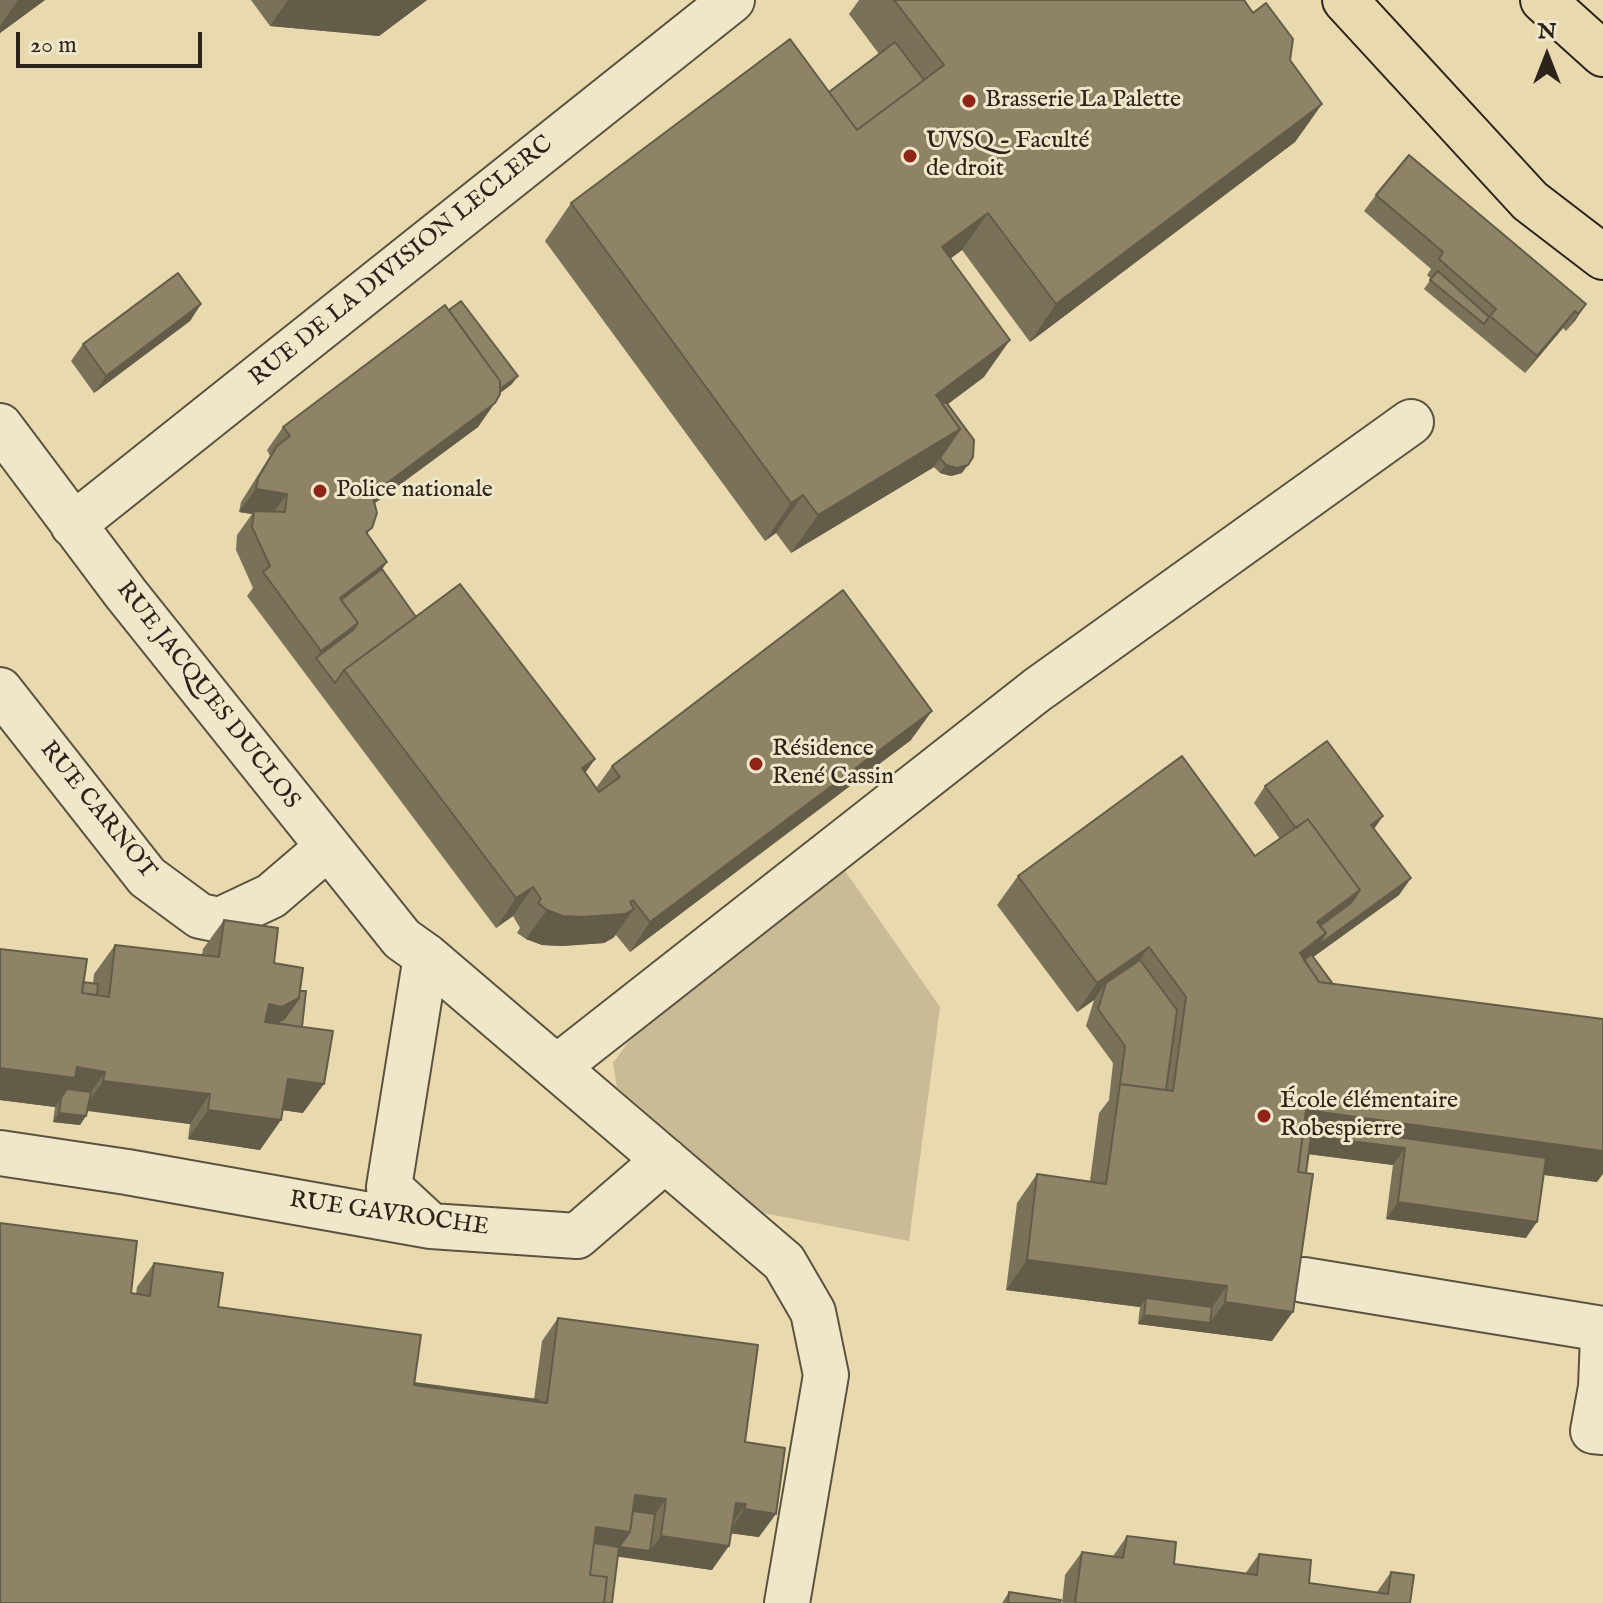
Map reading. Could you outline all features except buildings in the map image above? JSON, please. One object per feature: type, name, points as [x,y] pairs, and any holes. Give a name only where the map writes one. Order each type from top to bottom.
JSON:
[{"type":"main road","points":[[1345,0],[1530,201],[1603,257]]},
{"type":"main road","points":[[1543,0],[1603,54]]},
{"type":"street","name":"RUE DE LA DIVISION LECLERC","points":[[73,525],[732,0]]},
{"type":"street","points":[[557,1067],[1037,690],[1411,422]]},
{"type":"street","name":"RUE JACQUES DUCLOS","points":[[0,426],[73,525],[402,939],[426,956],[665,1160]]},
{"type":"street","name":"RUE CARNOT","points":[[0,690],[147,877],[200,916],[220,920],[271,896],[327,848]]},
{"type":"street","points":[[426,956],[389,1187],[431,1226]]},
{"type":"street","name":"RUE GAVROCHE","points":[[0,1153],[127,1172],[431,1226],[577,1236],[665,1160]]},
{"type":"street","points":[[665,1160],[784,1262],[813,1312],[826,1375],[787,1603]]},
{"type":"street","points":[[1304,1280],[1603,1329]]},
{"type":"street","points":[[1598,1432],[1603,1336]]},
{"type":"shaded area","points":[[841,865],[940,1007],[909,1241],[763,1213],[617,1087],[613,1063],[634,1034]]},
{"type":"place","name":"Brasserie La Palette","points":[[969,101]]},
{"type":"place","name":"UVSQ - Faculté de droit","points":[[910,156]]},
{"type":"place","name":"Police nationale","points":[[320,491]]},
{"type":"place","name":"Résidence René Cassin","points":[[756,764]]},
{"type":"place","name":"École élémentaire Robespierre","points":[[1264,1116]]}]
